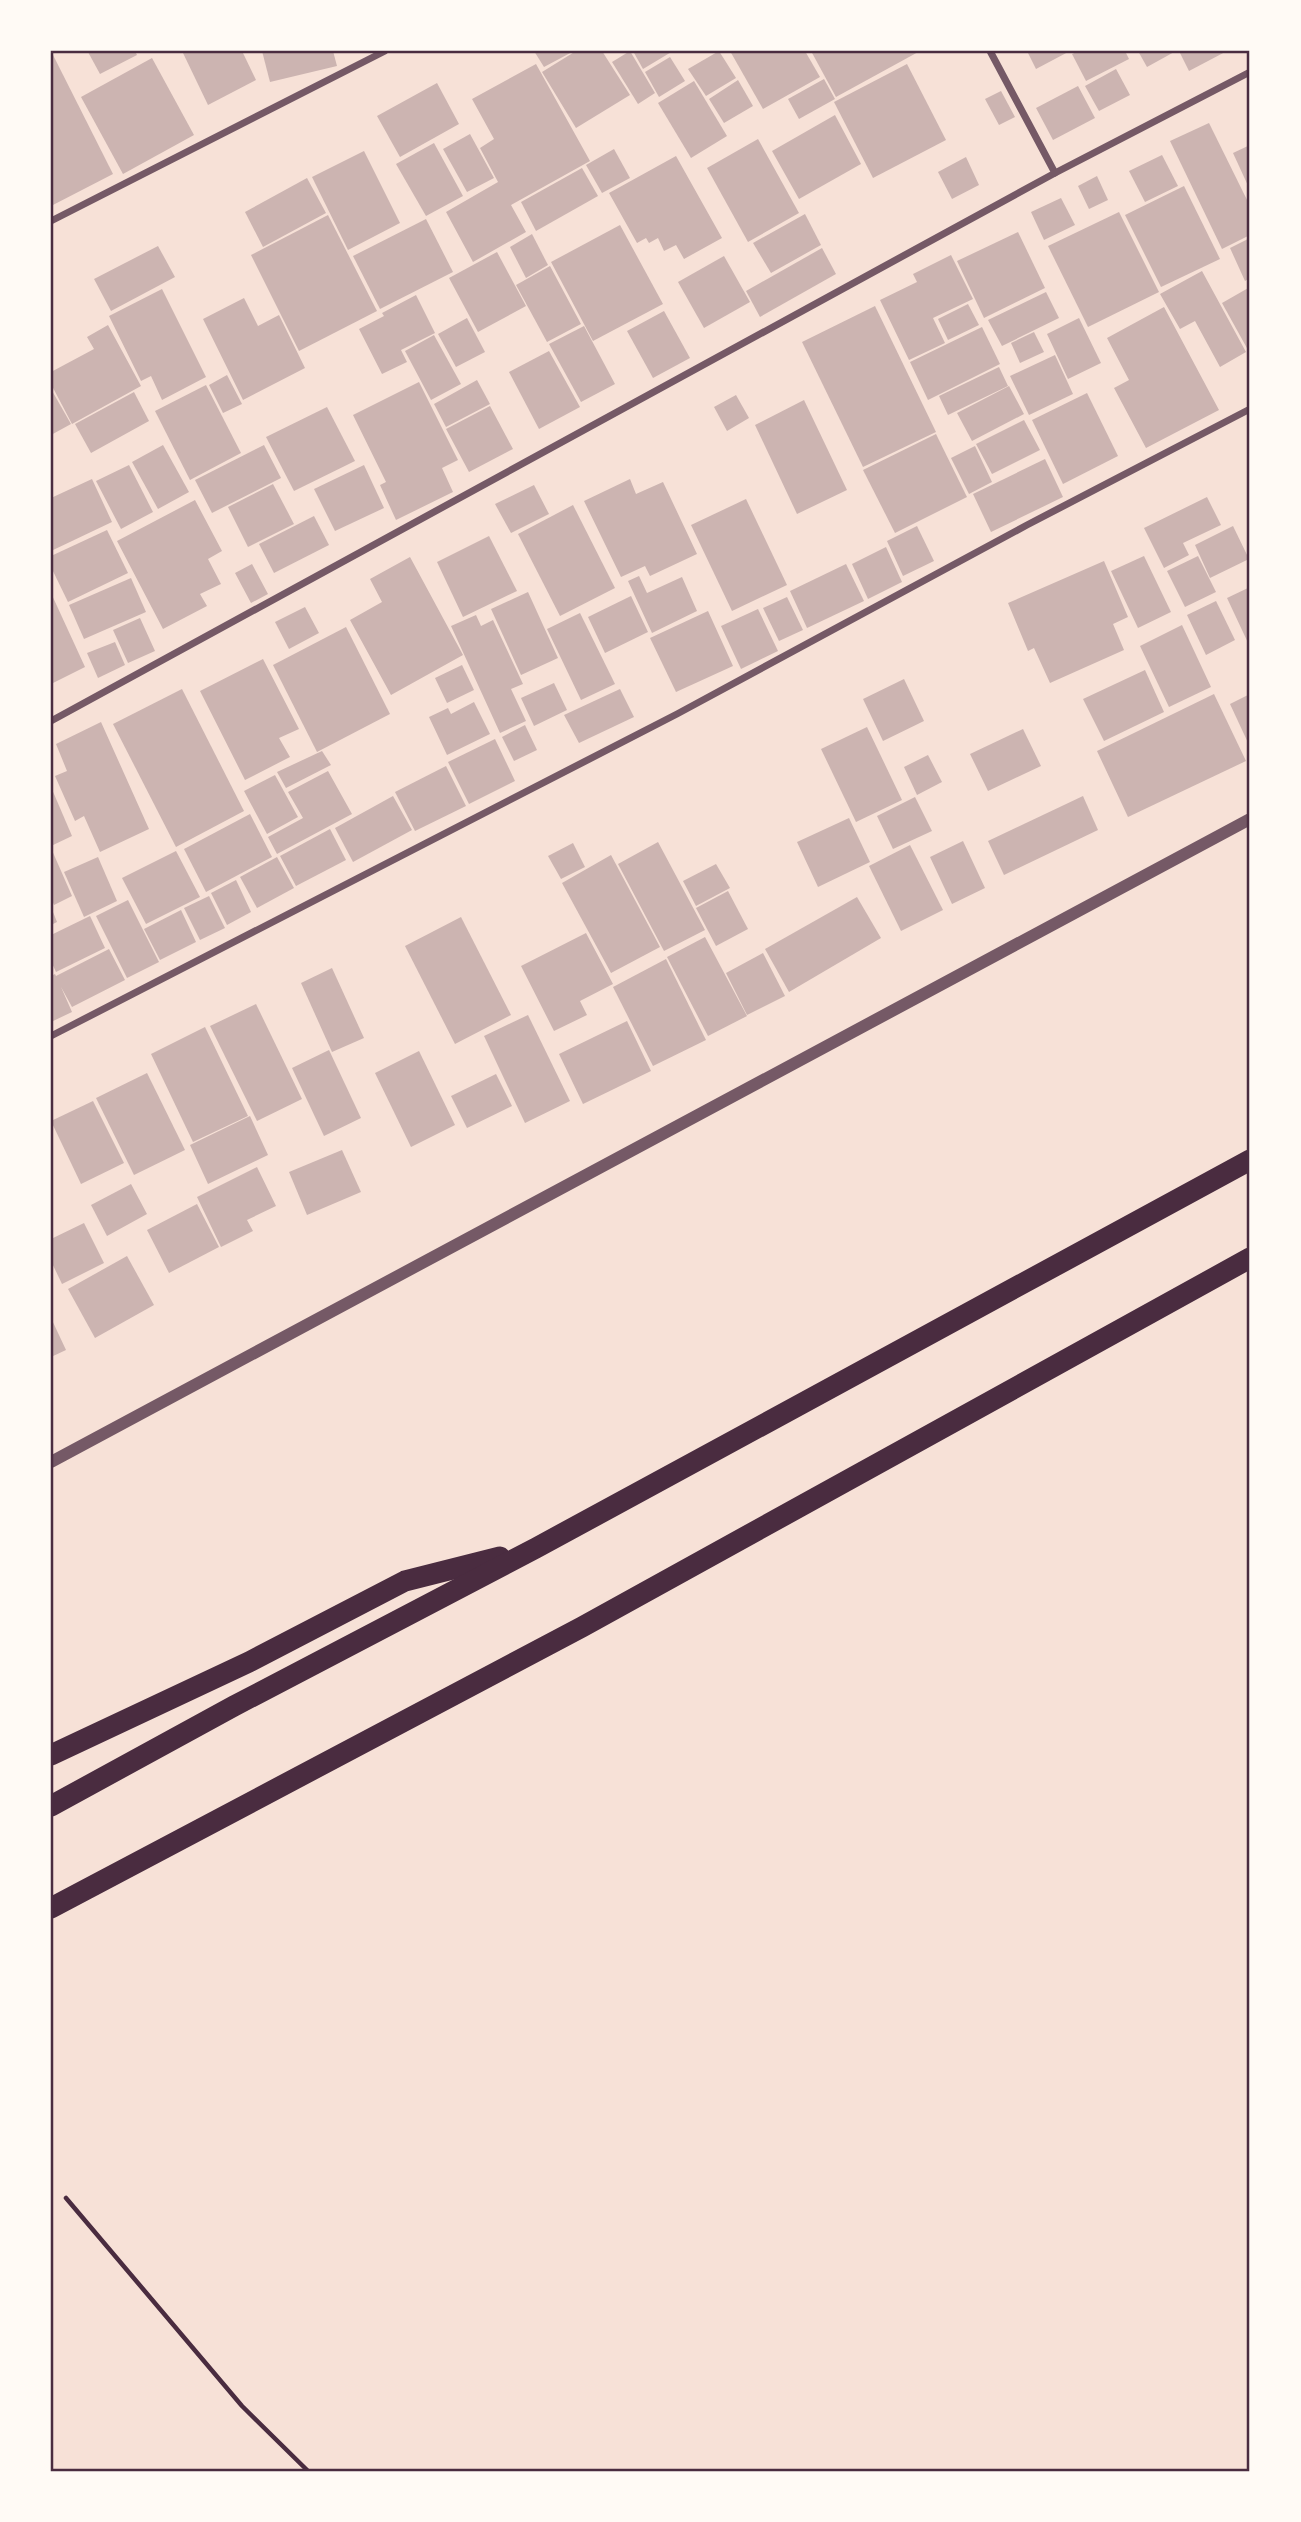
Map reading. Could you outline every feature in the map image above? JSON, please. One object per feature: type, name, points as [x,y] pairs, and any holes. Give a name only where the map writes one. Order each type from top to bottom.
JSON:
[{"type":"highway","points":[[51,1806],[234,1706],[536,1548],[1250,1160]]},
{"type":"highway","points":[[51,1908],[570,1634],[1250,1258]]},
{"type":"highway","points":[[51,1755],[249,1662],[405,1581],[536,1548]]},
{"type":"street","points":[[51,220],[385,51]]},
{"type":"street","points":[[990,51],[1055,173]]},
{"type":"street","points":[[51,721],[1055,173],[1250,72]]},
{"type":"street","points":[[51,1035],[677,714],[1027,525],[1250,410]]},
{"type":"street","points":[[51,1462],[1250,819]]},
{"type":"path","points":[[66,2198],[242,2406],[308,2471]]},
{"type":"building","points":[[51,51],[113,174],[51,206]]},
{"type":"building","points":[[135,51],[137,55],[100,74],[88,52]]},
{"type":"building","points":[[242,51],[256,80],[208,105],[183,53]]},
{"type":"building","points":[[262,51],[333,51],[337,66],[270,82]]},
{"type":"building","points":[[534,51],[574,51],[544,67]]},
{"type":"building","points":[[576,51],[602,51],[630,95],[576,128],[542,72]]},
{"type":"building","points":[[630,51],[655,93],[638,104],[612,62]]},
{"type":"building","points":[[633,51],[673,51],[643,69]]},
{"type":"building","points":[[719,51],[736,78],[706,96],[688,69]]},
{"type":"building","points":[[730,51],[805,51],[820,77],[763,109]]},
{"type":"building","points":[[811,51],[920,51],[836,97]]},
{"type":"building","points":[[1027,51],[1070,51],[1036,69]]},
{"type":"building","points":[[1079,51],[1125,51],[1129,59],[1086,81],[1072,54]]},
{"type":"building","points":[[1138,51],[1176,51],[1147,67]]},
{"type":"building","points":[[1179,51],[1227,51],[1189,71]]},
{"type":"building","points":[[670,57],[685,81],[659,97],[645,72]]},
{"type":"building","points":[[152,58],[194,135],[123,174],[81,97]]},
{"type":"building","points":[[536,64],[590,161],[511,205],[526,232],[473,262],[446,212],[498,182],[480,148],[494,139],[472,99]]},
{"type":"building","points":[[907,64],[946,140],[873,178],[834,102]]},
{"type":"building","points":[[1116,69],[1130,95],[1099,111],[1085,86]]},
{"type":"building","points":[[824,79],[835,99],[799,119],[788,99]]},
{"type":"building","points":[[738,80],[753,106],[724,123],[709,99]]},
{"type":"building","points":[[694,81],[727,136],[691,158],[658,103]]},
{"type":"building","points":[[437,83],[459,124],[400,157],[377,116]]},
{"type":"building","points":[[1078,86],[1095,118],[1053,140],[1036,108]]},
{"type":"building","points":[[1001,91],[1015,117],[999,125],[985,99]]},
{"type":"building","points":[[835,115],[861,164],[799,199],[772,151]]},
{"type":"building","points":[[1209,123],[1250,206],[1250,235],[1222,249],[1170,141]]},
{"type":"building","points":[[470,134],[494,178],[467,192],[443,149]]},
{"type":"building","points":[[758,139],[799,213],[748,242],[707,168]]},
{"type":"building","points":[[434,143],[463,196],[426,216],[396,164]]},
{"type":"building","points":[[1250,145],[1250,190],[1233,153]]},
{"type":"building","points":[[614,149],[630,178],[602,193],[586,165]]},
{"type":"building","points":[[364,151],[400,223],[348,250],[312,177]]},
{"type":"building","points":[[1162,155],[1178,186],[1145,202],[1129,171]]},
{"type":"building","points":[[676,156],[722,238],[684,259],[676,245],[664,251],[658,238],[649,243],[646,238],[637,243],[609,193]]},
{"type":"building","points":[[966,157],[979,185],[952,199],[938,172]]},
{"type":"building","points":[[582,168],[598,196],[536,231],[521,202]]},
{"type":"building","points":[[1097,176],[1108,200],[1089,209],[1078,186]]},
{"type":"building","points":[[307,178],[326,213],[263,247],[245,212]]},
{"type":"building","points":[[1184,186],[1220,259],[1161,287],[1125,215]]},
{"type":"building","points":[[1061,198],[1075,225],[1044,240],[1031,212]]},
{"type":"building","points":[[1119,212],[1159,292],[1088,327],[1048,246]]},
{"type":"building","points":[[805,214],[821,245],[771,273],[753,243]]},
{"type":"building","points":[[328,215],[377,311],[299,351],[251,255]]},
{"type":"building","points":[[426,219],[453,272],[380,309],[353,256]]},
{"type":"building","points":[[620,225],[663,304],[593,341],[551,262]]},
{"type":"building","points":[[1018,232],[1045,288],[984,318],[957,261]]},
{"type":"building","points":[[532,234],[548,265],[526,278],[510,247]]},
{"type":"building","points":[[1250,238],[1250,278],[1245,281],[1230,248]]},
{"type":"building","points":[[158,246],[175,277],[111,311],[94,279]]},
{"type":"building","points":[[822,248],[836,274],[760,317],[746,291]]},
{"type":"building","points":[[497,252],[526,306],[478,332],[449,278]]},
{"type":"building","points":[[951,255],[973,299],[933,318],[945,343],[909,360],[880,300],[917,282],[913,274]]},
{"type":"building","points":[[724,256],[750,302],[704,328],[678,282]]},
{"type":"building","points":[[550,266],[581,324],[547,342],[516,285]]},
{"type":"building","points":[[1202,271],[1246,352],[1220,367],[1195,321],[1180,329],[1160,294]]},
{"type":"building","points":[[1250,287],[1250,348],[1248,350],[1222,303]]},
{"type":"building","points":[[162,289],[206,377],[162,400],[151,376],[141,381],[109,316]]},
{"type":"building","points":[[1046,292],[1059,318],[1002,346],[988,320]]},
{"type":"building","points":[[416,295],[435,333],[401,350],[407,362],[382,374],[359,329]]},
{"type":"building","points":[[244,298],[258,326],[279,315],[305,368],[243,400],[203,319]]},
{"type":"building","points":[[968,304],[979,325],[948,340],[938,319]]},
{"type":"building","points":[[875,306],[936,432],[863,467],[802,342]]},
{"type":"building","points":[[1164,307],[1219,410],[1146,448],[1114,388],[1129,380],[1107,338]]},
{"type":"building","points":[[664,311],[690,358],[653,378],[627,331]]},
{"type":"building","points":[[467,318],[485,352],[456,367],[438,334]]},
{"type":"building","points":[[1079,318],[1101,363],[1068,379],[1047,334]]},
{"type":"building","points":[[108,325],[141,386],[72,424],[51,384],[51,372],[94,349],[87,337]]},
{"type":"building","points":[[584,326],[615,384],[581,402],[549,344]]},
{"type":"building","points":[[982,327],[1000,364],[928,400],[910,362]]},
{"type":"building","points":[[1034,332],[1044,352],[1020,363],[1011,343]]},
{"type":"building","points":[[434,335],[461,384],[431,400],[405,351]]},
{"type":"building","points":[[549,351],[580,407],[539,429],[509,372]]},
{"type":"building","points":[[1055,355],[1073,394],[1029,415],[1010,376]]},
{"type":"building","points":[[999,367],[1008,386],[948,415],[939,396]]},
{"type":"building","points":[[227,375],[242,404],[223,413],[209,385]]},
{"type":"building","points":[[477,380],[490,404],[446,427],[434,404]]},
{"type":"building","points":[[419,382],[458,460],[442,468],[453,492],[396,520],[380,485],[386,482],[353,415]]},
{"type":"building","points":[[206,385],[241,453],[190,480],[155,411]]},
{"type":"building","points":[[1009,386],[1024,414],[972,441],[957,413]]},
{"type":"building","points":[[51,389],[71,424],[51,435]]},
{"type":"building","points":[[134,392],[149,421],[91,453],[75,424]]},
{"type":"building","points":[[1087,393],[1118,456],[1063,484],[1032,420]]},
{"type":"building","points":[[736,395],[749,418],[727,431],[714,407]]},
{"type":"building","points":[[804,400],[847,490],[797,514],[755,425]]},
{"type":"building","points":[[490,406],[513,449],[469,472],[446,429]]},
{"type":"building","points":[[327,407],[355,461],[294,491],[266,437]]},
{"type":"building","points":[[1024,420],[1040,450],[992,474],[976,444]]},
{"type":"building","points":[[936,434],[967,497],[895,533],[863,470]]},
{"type":"building","points":[[163,445],[189,492],[158,509],[132,462]]},
{"type":"building","points":[[264,445],[281,478],[212,513],[195,480]]},
{"type":"building","points":[[975,446],[992,482],[969,494],[951,458]]},
{"type":"building","points":[[1045,459],[1063,497],[991,532],[973,494]]},
{"type":"building","points":[[129,465],[153,512],[121,529],[96,481]]},
{"type":"building","points":[[364,465],[384,508],[335,531],[314,489]]},
{"type":"building","points":[[92,479],[112,522],[51,551],[51,498]]},
{"type":"building","points":[[630,479],[636,494],[663,482],[697,554],[650,576],[645,566],[621,577],[584,501]]},
{"type":"building","points":[[273,484],[294,524],[248,547],[228,507]]},
{"type":"building","points":[[534,485],[549,514],[511,533],[495,504]]},
{"type":"building","points":[[1207,497],[1221,525],[1183,543],[1189,555],[1164,568],[1144,528]]},
{"type":"building","points":[[746,499],[787,585],[732,611],[691,525]]},
{"type":"building","points":[[195,500],[222,551],[208,559],[221,584],[200,594],[207,606],[163,629],[117,541]]},
{"type":"building","points":[[573,505],[615,588],[560,616],[518,534]]},
{"type":"building","points":[[314,516],[329,545],[274,573],[259,544]]},
{"type":"building","points":[[917,526],[934,561],[903,576],[887,541]]},
{"type":"building","points":[[1233,526],[1249,559],[1210,578],[1195,545]]},
{"type":"building","points":[[107,530],[128,573],[68,602],[51,567],[51,556]]},
{"type":"building","points":[[489,536],[517,591],[463,617],[437,562]]},
{"type":"building","points":[[886,547],[902,582],[868,599],[852,564]]},
{"type":"building","points":[[1144,556],[1171,612],[1138,628],[1111,571]]},
{"type":"building","points":[[1198,556],[1216,592],[1185,607],[1167,571]]},
{"type":"building","points":[[410,557],[463,655],[391,695],[350,620],[382,602],[370,579]]},
{"type":"building","points":[[1104,561],[1128,617],[1113,624],[1124,650],[1050,683],[1034,648],[1028,651],[1008,603]]},
{"type":"building","points":[[252,564],[268,594],[251,603],[235,573]]},
{"type":"building","points":[[846,564],[864,601],[807,628],[790,591]]},
{"type":"building","points":[[639,576],[647,593],[682,577],[697,611],[652,633],[628,581]]},
{"type":"building","points":[[131,578],[146,612],[84,639],[69,605]]},
{"type":"building","points":[[1250,587],[1250,647],[1227,598]]},
{"type":"building","points":[[528,592],[558,658],[521,675],[491,609]]},
{"type":"building","points":[[51,593],[85,667],[51,684]]},
{"type":"building","points":[[631,596],[648,632],[605,653],[588,617]]},
{"type":"building","points":[[787,597],[803,630],[779,641],[763,608]]},
{"type":"building","points":[[1216,601],[1235,640],[1206,655],[1187,615]]},
{"type":"building","points":[[305,607],[319,633],[289,649],[275,622]]},
{"type":"building","points":[[758,609],[778,651],[741,669],[721,626]]},
{"type":"building","points":[[708,611],[733,666],[676,692],[650,638]]},
{"type":"building","points":[[580,613],[615,684],[581,700],[547,629]]},
{"type":"building","points":[[476,615],[481,626],[493,620],[523,684],[511,689],[526,721],[500,733],[451,626]]},
{"type":"building","points":[[140,618],[155,651],[128,663],[113,630]]},
{"type":"building","points":[[1182,625],[1211,687],[1169,707],[1140,646]]},
{"type":"building","points":[[346,627],[390,714],[317,752],[273,665]]},
{"type":"building","points":[[115,642],[125,665],[98,678],[87,653]]},
{"type":"building","points":[[263,659],[299,729],[279,738],[290,757],[245,780],[200,691]]},
{"type":"building","points":[[462,665],[474,690],[447,703],[435,678]]},
{"type":"building","points":[[1145,670],[1164,712],[1104,741],[1083,699]]},
{"type":"building","points":[[904,679],[924,721],[883,741],[863,699]]},
{"type":"building","points":[[554,683],[567,710],[534,726],[521,698]]},
{"type":"building","points":[[182,689],[244,811],[176,847],[113,724]]},
{"type":"building","points":[[620,689],[634,717],[579,743],[564,715]]},
{"type":"building","points":[[1214,694],[1246,761],[1128,817],[1097,751]]},
{"type":"building","points":[[1250,694],[1250,747],[1230,704]]},
{"type":"building","points":[[474,702],[490,734],[447,755],[429,717],[448,708],[451,714]]},
{"type":"building","points":[[101,722],[149,829],[100,852],[84,816],[75,821],[55,776],[67,771],[56,744]]},
{"type":"building","points":[[525,725],[537,750],[514,761],[502,737]]},
{"type":"building","points":[[867,727],[902,800],[856,822],[821,749]]},
{"type":"building","points":[[1023,729],[1041,766],[988,791],[970,754]]},
{"type":"building","points":[[495,739],[515,781],[469,804],[448,762]]},
{"type":"building","points":[[322,751],[331,765],[286,788],[277,772]]},
{"type":"building","points":[[928,755],[942,782],[917,795],[904,767]]},
{"type":"building","points":[[446,766],[466,806],[415,831],[395,792]]},
{"type":"building","points":[[328,771],[352,814],[277,854],[268,837],[303,818],[288,792]]},
{"type":"building","points":[[275,775],[298,817],[267,834],[244,791]]},
{"type":"building","points":[[51,787],[72,836],[51,846]]},
{"type":"building","points":[[393,796],[412,830],[353,862],[335,828]]},
{"type":"building","points":[[1083,796],[1098,830],[1004,875],[988,841]]},
{"type":"building","points":[[915,797],[932,831],[893,849],[877,816]]},
{"type":"building","points":[[250,814],[272,857],[206,892],[184,849]]},
{"type":"building","points":[[849,818],[870,862],[818,887],[797,842]]},
{"type":"building","points":[[330,829],[346,860],[296,886],[280,856]]},
{"type":"building","points":[[963,841],[985,888],[952,904],[930,857]]},
{"type":"building","points":[[658,842],[705,930],[664,951],[618,864]]},
{"type":"building","points":[[573,843],[585,867],[561,879],[548,856]]},
{"type":"building","points":[[910,845],[943,910],[901,931],[869,866]]},
{"type":"building","points":[[51,848],[72,896],[54,905],[51,898]]},
{"type":"building","points":[[176,851],[200,897],[146,924],[122,878]]},
{"type":"building","points":[[611,855],[660,947],[611,973],[562,883]]},
{"type":"building","points":[[98,857],[117,901],[84,917],[64,872]]},
{"type":"building","points":[[277,857],[294,888],[257,908],[240,877]]},
{"type":"building","points":[[716,864],[730,888],[696,906],[683,881]]},
{"type":"building","points":[[236,880],[251,912],[227,925],[211,893]]},
{"type":"building","points":[[728,891],[748,929],[716,946],[696,908]]},
{"type":"building","points":[[209,896],[225,928],[200,940],[184,908]]},
{"type":"building","points":[[857,897],[881,938],[789,992],[765,949]]},
{"type":"building","points":[[128,900],[159,962],[127,978],[96,916]]},
{"type":"building","points":[[51,907],[57,922],[51,925]]},
{"type":"building","points":[[181,910],[196,942],[160,960],[144,929]]},
{"type":"building","points":[[90,916],[105,948],[56,972],[51,961],[51,935]]},
{"type":"building","points":[[461,917],[511,1015],[455,1044],[405,946]]},
{"type":"building","points":[[586,933],[613,984],[580,1001],[587,1015],[554,1031],[521,966]]},
{"type":"building","points":[[705,937],[747,1016],[708,1036],[667,957]]},
{"type":"building","points":[[109,949],[125,980],[72,1007],[61,987],[72,1012],[51,1022],[51,976],[56,976]]},
{"type":"building","points":[[763,953],[785,996],[747,1015],[726,973]]},
{"type":"building","points":[[666,959],[706,1040],[653,1066],[613,987]]},
{"type":"building","points":[[332,968],[364,1038],[332,1052],[301,983]]},
{"type":"building","points":[[256,1004],[302,1099],[257,1121],[210,1026]]},
{"type":"building","points":[[528,1015],[570,1101],[525,1123],[484,1036]]},
{"type":"building","points":[[627,1021],[651,1071],[583,1104],[559,1054]]},
{"type":"building","points":[[205,1027],[248,1116],[193,1142],[151,1054]]},
{"type":"building","points":[[329,1050],[361,1118],[324,1136],[292,1068]]},
{"type":"building","points":[[419,1051],[455,1125],[411,1147],[375,1073]]},
{"type":"building","points":[[147,1073],[185,1150],[134,1175],[96,1098]]},
{"type":"building","points":[[496,1074],[512,1106],[467,1128],[451,1096]]},
{"type":"building","points":[[93,1101],[124,1163],[81,1184],[51,1121]]},
{"type":"building","points":[[250,1116],[268,1155],[208,1184],[190,1145]]},
{"type":"building","points":[[342,1150],[361,1192],[307,1215],[289,1172]]},
{"type":"building","points":[[257,1167],[276,1206],[247,1220],[253,1231],[221,1247],[197,1197]]},
{"type":"building","points":[[131,1184],[147,1214],[107,1236],[91,1205]]},
{"type":"building","points":[[197,1204],[219,1247],[169,1273],[147,1230]]},
{"type":"building","points":[[84,1223],[104,1263],[62,1284],[51,1261],[51,1239]]},
{"type":"building","points":[[127,1256],[154,1305],[95,1338],[68,1289]]},
{"type":"building","points":[[51,1318],[66,1350],[51,1357]]}]
